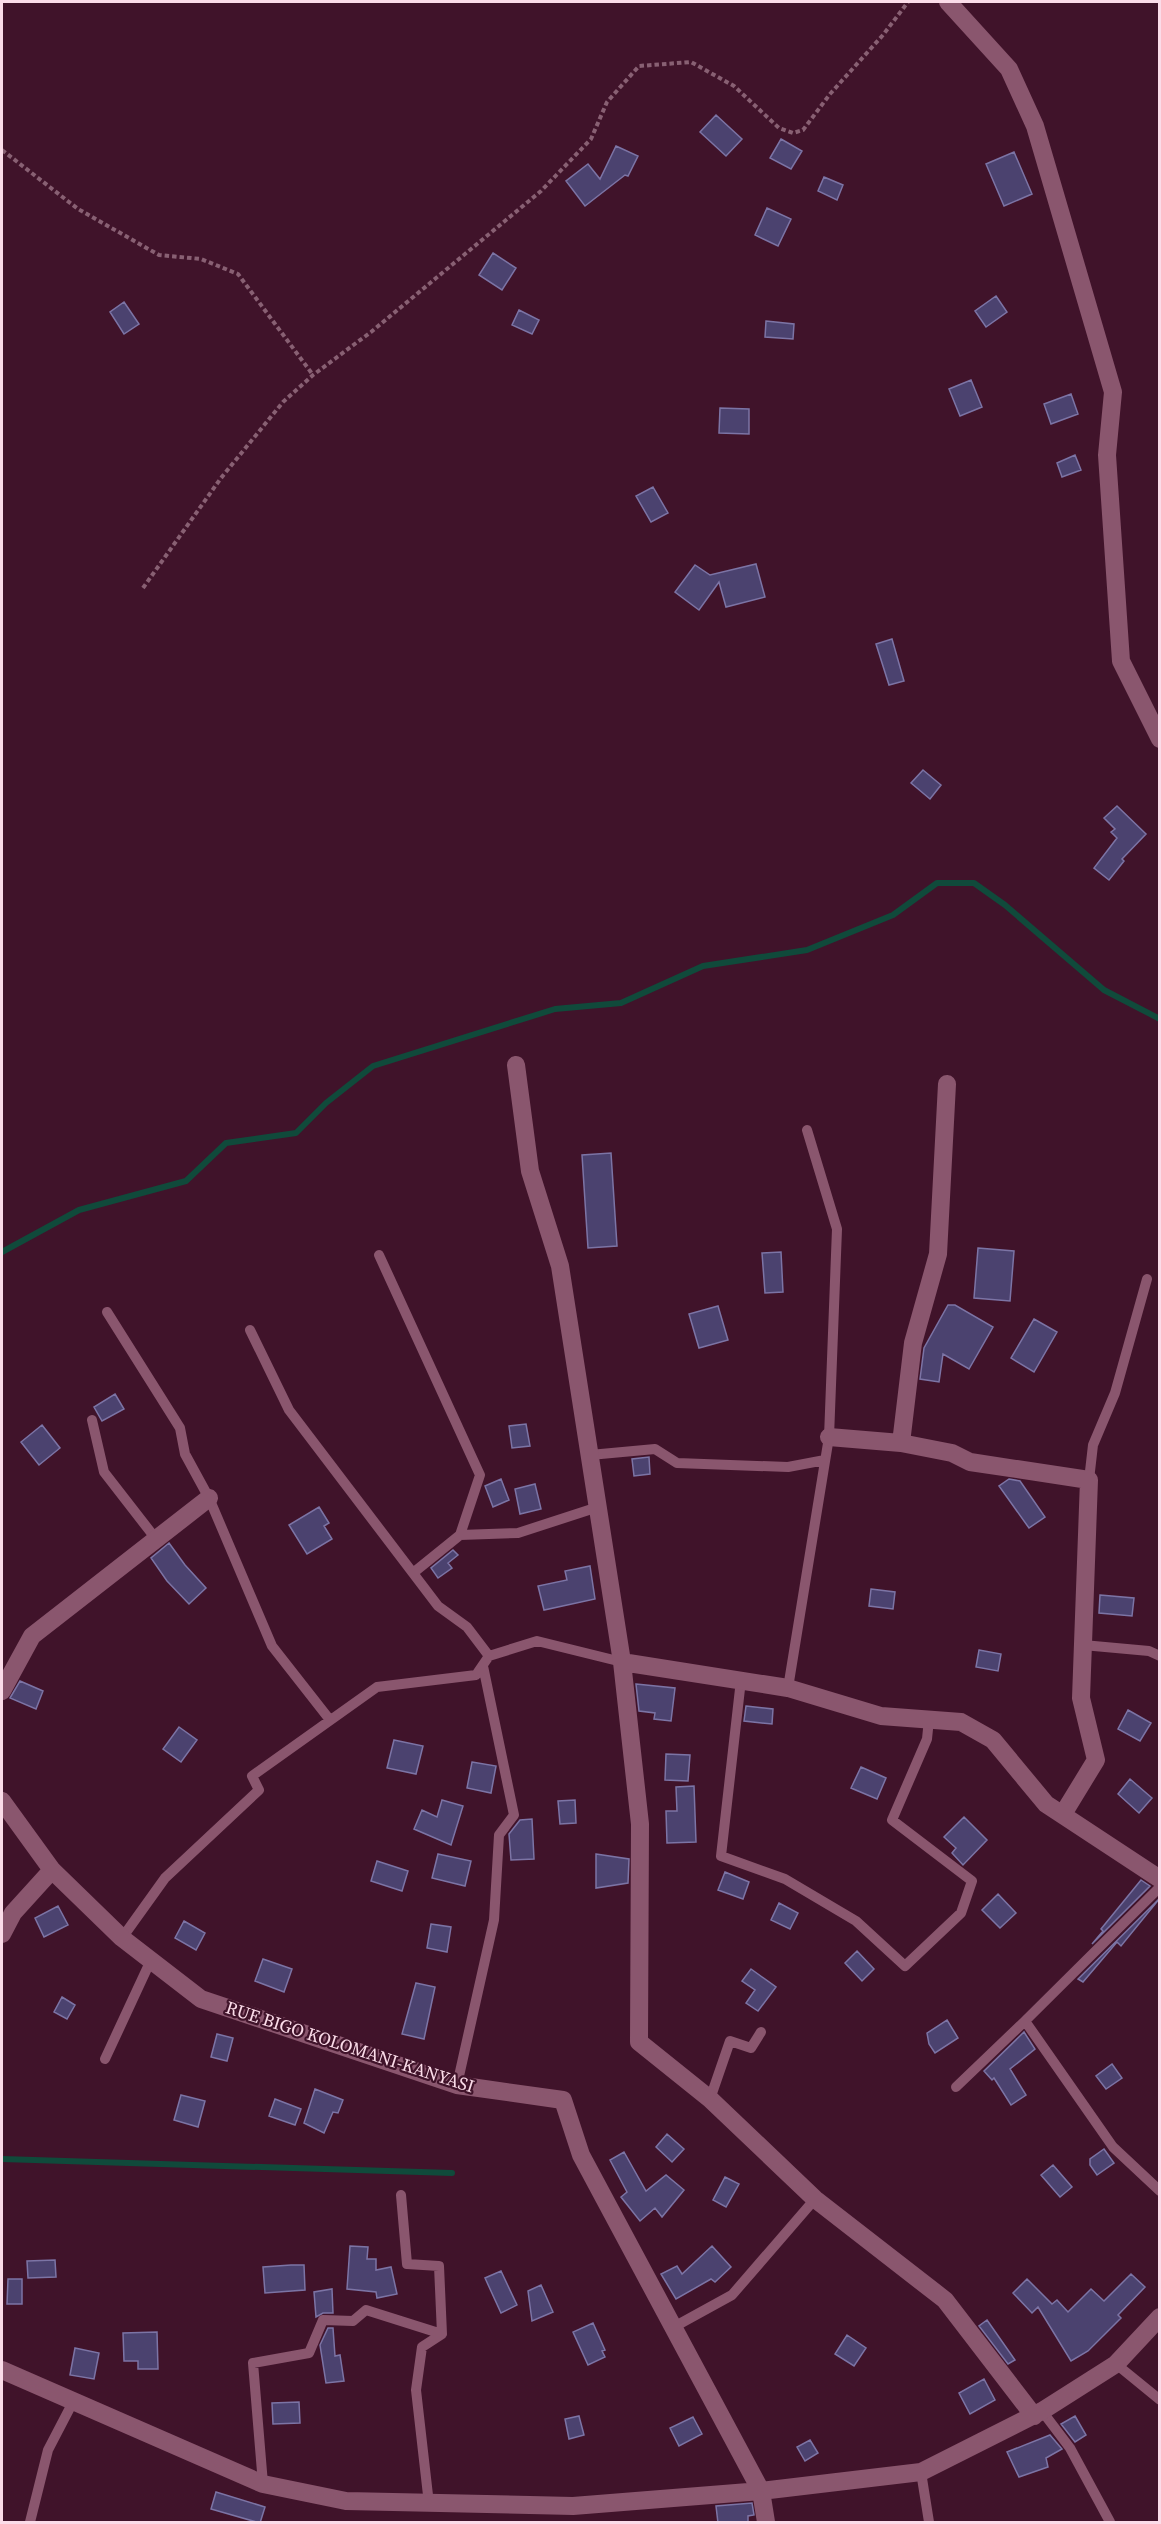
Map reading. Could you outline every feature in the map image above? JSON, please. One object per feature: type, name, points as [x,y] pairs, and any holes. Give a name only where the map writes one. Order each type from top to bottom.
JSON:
[{"type":"street","points":[[948,2],[1009,69],[1035,126],[1110,381],[1113,392],[1107,455],[1121,661],[1160,739]]},
{"type":"street","points":[[516,1065],[530,1171],[560,1266],[622,1662],[640,1824],[639,2042],[710,2099],[815,2199],[945,2300],[1038,2413]]},
{"type":"street","points":[[901,1443],[913,1343],[938,1254],[947,1084]]},
{"type":"street","points":[[829,1437],[901,1443],[952,1453],[970,1462],[1089,1479],[1082,1698],[1096,1760],[1063,1814]]},
{"type":"street","points":[[2,1691],[32,1636],[208,1498]]},
{"type":"street","points":[[622,1662],[788,1688],[881,1716],[961,1722],[993,1740],[1047,1803],[1160,1879]]},
{"type":"street","name":"RUE BIGO KOLOMANI-KANYASI","points":[[2,1801],[52,1870],[122,1938],[201,1999],[457,2085],[563,2100],[581,2156],[761,2491],[766,2523]]},
{"type":"street","points":[[2,1934],[13,1913],[52,1870]]},
{"type":"street","points":[[2,2370],[263,2484],[346,2501],[573,2506],[761,2491],[921,2472],[1038,2413],[1116,2364],[1160,2317]]},
{"type":"lane","points":[[788,1688],[829,1437],[837,1229],[807,1130]]},
{"type":"lane","points":[[380,1255],[480,1475],[460,1535],[413,1574]]},
{"type":"lane","points":[[1089,1479],[1093,1445],[1115,1393],[1147,1280]]},
{"type":"lane","points":[[107,1312],[180,1428],[185,1454],[208,1498],[272,1646],[330,1720]]},
{"type":"lane","points":[[250,1330],[289,1410],[438,1606],[467,1627],[486,1661],[514,1815],[499,1835],[494,1920],[457,2085]]},
{"type":"lane","points":[[92,1419],[104,1472],[156,1539]]},
{"type":"lane","points":[[590,1455],[655,1449],[677,1462],[788,1467],[825,1460]]},
{"type":"lane","points":[[460,1535],[518,1533],[598,1507]]},
{"type":"lane","points":[[122,1938],[165,1878],[260,1790],[252,1776],[377,1687],[476,1675],[486,1661],[537,1641],[622,1662]]},
{"type":"lane","points":[[1083,1645],[1149,1651],[1160,1656]]},
{"type":"lane","points":[[741,1680],[721,1856],[785,1879],[856,1921],[905,1966],[961,1913],[972,1881],[892,1820],[927,1739],[929,1719]]},
{"type":"lane","points":[[956,2086],[1160,1887]]},
{"type":"lane","points":[[105,2059],[151,1960]]},
{"type":"lane","points":[[1025,2021],[1113,2147],[1160,2191]]},
{"type":"lane","points":[[710,2099],[730,2041],[751,2048],[761,2032]]},
{"type":"lane","points":[[401,2195],[407,2264],[439,2266],[442,2334]]},
{"type":"lane","points":[[672,2328],[732,2295],[815,2199]]},
{"type":"lane","points":[[263,2484],[254,2363],[309,2354],[323,2320],[353,2321],[366,2310],[442,2334]]},
{"type":"lane","points":[[429,2504],[416,2390],[422,2347],[442,2334]]},
{"type":"lane","points":[[1116,2364],[1160,2400]]},
{"type":"lane","points":[[30,2523],[48,2451],[73,2402]]},
{"type":"lane","points":[[1038,2413],[1070,2448],[1110,2523]]},
{"type":"lane","points":[[921,2472],[929,2523]]},
{"type":"path","points":[[143,588],[254,436],[283,402],[313,375],[371,332],[541,191],[591,139],[607,102],[639,66],[691,62],[734,86],[779,128],[793,133],[803,130],[830,94],[884,35],[908,2]]},
{"type":"path","points":[[2,150],[78,209],[159,255],[201,259],[238,274],[313,375]]},
{"type":"building","points":[[716,115],[742,139],[726,156],[700,132]]},
{"type":"building","points":[[781,139],[802,151],[791,169],[770,158]]},
{"type":"building","points":[[616,146],[638,156],[628,176],[625,175],[585,206],[566,181],[588,164],[600,179]]},
{"type":"building","points":[[1014,152],[1032,194],[1004,206],[986,164]]},
{"type":"building","points":[[824,177],[843,185],[837,200],[818,191]]},
{"type":"building","points":[[767,208],[791,219],[778,246],[755,235]]},
{"type":"building","points":[[493,253],[516,268],[502,290],[479,275]]},
{"type":"building","points":[[996,296],[1007,312],[986,327],[975,311]]},
{"type":"building","points":[[124,302],[139,324],[124,334],[110,312]]},
{"type":"building","points":[[519,310],[539,320],[532,334],[512,325]]},
{"type":"building","points":[[766,321],[794,324],[793,339],[765,337]]},
{"type":"building","points":[[971,380],[982,407],[960,416],[949,389]]},
{"type":"building","points":[[1071,394],[1078,414],[1051,424],[1044,404]]},
{"type":"building","points":[[720,408],[749,409],[749,434],[719,433]]},
{"type":"building","points":[[1075,455],[1081,470],[1062,477],[1057,463]]},
{"type":"building","points":[[653,487],[668,513],[651,522],[636,496]]},
{"type":"building","points":[[756,564],[765,597],[726,607],[719,582],[699,610],[675,592],[695,565],[710,575]]},
{"type":"building","points":[[892,639],[904,681],[889,685],[876,644]]},
{"type":"building","points":[[923,770],[941,785],[930,799],[911,783]]},
{"type":"building","points":[[1117,806],[1146,834],[1122,859],[1124,861],[1109,880],[1094,868],[1117,838],[1111,832],[1115,829],[1104,818]]},
{"type":"building","points":[[611,1153],[617,1246],[588,1248],[582,1155]]},
{"type":"building","points":[[978,1248],[1014,1251],[1010,1301],[974,1298]]},
{"type":"building","points":[[781,1252],[783,1292],[765,1293],[762,1253]]},
{"type":"building","points":[[948,1305],[955,1305],[993,1327],[969,1369],[943,1354],[939,1382],[920,1379],[924,1348]]},
{"type":"building","points":[[718,1306],[728,1340],[699,1348],[689,1314]]},
{"type":"building","points":[[1034,1319],[1057,1332],[1034,1372],[1011,1358]]},
{"type":"building","points":[[115,1394],[124,1409],[102,1421],[94,1407]]},
{"type":"building","points":[[526,1424],[530,1446],[512,1448],[509,1426]]},
{"type":"building","points":[[42,1425],[60,1448],[39,1465],[21,1442]]},
{"type":"building","points":[[649,1457],[650,1474],[634,1476],[632,1459]]},
{"type":"building","points":[[501,1479],[509,1500],[493,1507],[485,1486]]},
{"type":"building","points":[[1009,1479],[1020,1481],[1045,1517],[1029,1528],[999,1486]]},
{"type":"building","points":[[535,1484],[541,1509],[520,1514],[515,1489]]},
{"type":"building","points":[[319,1507],[329,1523],[324,1526],[332,1539],[307,1554],[289,1525]]},
{"type":"building","points":[[169,1543],[206,1588],[189,1604],[167,1581],[151,1558]]},
{"type":"building","points":[[453,1550],[458,1555],[448,1563],[452,1568],[438,1578],[431,1568]]},
{"type":"building","points":[[590,1566],[595,1599],[544,1610],[538,1586],[567,1580],[565,1571]]},
{"type":"building","points":[[871,1589],[895,1592],[893,1609],[869,1606]]},
{"type":"building","points":[[1100,1595],[1134,1598],[1132,1616],[1099,1613]]},
{"type":"building","points":[[979,1650],[1001,1654],[998,1671],[976,1667]]},
{"type":"building","points":[[20,1681],[43,1691],[36,1709],[10,1698]]},
{"type":"building","points":[[636,1684],[675,1688],[671,1721],[654,1719],[655,1713],[639,1711]]},
{"type":"building","points":[[746,1706],[773,1709],[772,1724],[744,1721]]},
{"type":"building","points":[[1128,1710],[1151,1723],[1140,1741],[1118,1729]]},
{"type":"building","points":[[179,1727],[197,1740],[181,1762],[163,1749]]},
{"type":"building","points":[[394,1740],[423,1746],[416,1774],[387,1768]]},
{"type":"building","points":[[666,1754],[690,1755],[688,1781],[665,1780]]},
{"type":"building","points":[[472,1762],[496,1766],[491,1793],[467,1788]]},
{"type":"building","points":[[861,1767],[886,1778],[877,1799],[851,1788]]},
{"type":"building","points":[[1130,1779],[1152,1798],[1139,1813],[1118,1794]]},
{"type":"building","points":[[694,1786],[696,1842],[667,1843],[666,1811],[677,1811],[676,1787]]},
{"type":"building","points":[[442,1800],[463,1806],[451,1845],[414,1829],[422,1810],[437,1817]]},
{"type":"building","points":[[575,1800],[576,1823],[560,1824],[558,1801]]},
{"type":"building","points":[[964,1817],[987,1840],[963,1865],[952,1853],[956,1848],[944,1837]]},
{"type":"building","points":[[532,1819],[534,1859],[511,1860],[509,1834],[520,1820]]},
{"type":"building","points":[[438,1854],[471,1861],[465,1886],[432,1878]]},
{"type":"building","points":[[596,1854],[629,1859],[628,1883],[596,1888]]},
{"type":"building","points":[[377,1861],[408,1871],[402,1891],[371,1881]]},
{"type":"building","points":[[725,1872],[749,1882],[743,1899],[718,1890]]},
{"type":"building","points":[[1141,1880],[1150,1886],[1092,1944],[1103,1931],[1101,1929]]},
{"type":"building","points":[[998,1894],[1016,1913],[1000,1928],[982,1910]]},
{"type":"building","points":[[1160,1898],[1121,1946],[1117,1942],[1083,1982],[1078,1979]]},
{"type":"building","points":[[779,1903],[798,1913],[790,1929],[771,1920]]},
{"type":"building","points":[[58,1906],[68,1925],[44,1937],[35,1918]]},
{"type":"building","points":[[184,1921],[205,1933],[196,1950],[175,1938]]},
{"type":"building","points":[[431,1924],[451,1927],[447,1952],[427,1948]]},
{"type":"building","points":[[857,1951],[874,1969],[862,1981],[845,1963]]},
{"type":"building","points":[[263,1959],[292,1969],[284,1992],[255,1981]]},
{"type":"building","points":[[751,1969],[776,1987],[758,2011],[746,2003],[755,1990],[742,1981]]},
{"type":"building","points":[[416,1983],[435,1987],[424,2039],[402,2034]]},
{"type":"building","points":[[62,1997],[75,2005],[67,2019],[54,2012]]},
{"type":"building","points":[[947,2020],[958,2038],[935,2053],[929,2044],[927,2033]]},
{"type":"building","points":[[1024,2032],[1035,2049],[1010,2069],[1026,2095],[1011,2105],[994,2078],[992,2080],[984,2071]]},
{"type":"building","points":[[217,2034],[233,2038],[227,2061],[211,2057]]},
{"type":"building","points":[[1112,2064],[1122,2078],[1106,2089],[1096,2076]]},
{"type":"building","points":[[315,2089],[343,2100],[338,2113],[333,2112],[324,2133],[304,2123]]},
{"type":"building","points":[[181,2095],[205,2101],[198,2127],[174,2120]]},
{"type":"building","points":[[275,2099],[301,2109],[295,2125],[269,2116]]},
{"type":"building","points":[[667,2134],[684,2149],[672,2162],[656,2147]]},
{"type":"building","points":[[1104,2149],[1114,2163],[1097,2175],[1090,2165],[1090,2159]]},
{"type":"building","points":[[624,2152],[646,2191],[666,2175],[684,2190],[662,2217],[655,2208],[640,2221],[621,2197],[627,2192],[610,2160]]},
{"type":"building","points":[[1053,2165],[1072,2187],[1060,2197],[1041,2175]]},
{"type":"building","points":[[725,2177],[739,2184],[726,2207],[713,2200]]},
{"type":"building","points":[[350,2246],[368,2247],[367,2259],[376,2259],[376,2270],[391,2267],[397,2294],[377,2298],[376,2292],[347,2289]]},
{"type":"building","points":[[712,2246],[731,2267],[715,2282],[711,2279],[676,2299],[661,2274],[677,2266],[682,2274]]},
{"type":"building","points":[[55,2260],[56,2277],[28,2278],[27,2261]]},
{"type":"building","points":[[304,2265],[305,2290],[265,2293],[263,2267]]},
{"type":"building","points":[[501,2271],[517,2305],[501,2313],[485,2278]]},
{"type":"building","points":[[1131,2274],[1145,2287],[1118,2315],[1121,2318],[1088,2351],[1071,2361],[1038,2307],[1032,2313],[1013,2293],[1027,2279],[1052,2304],[1057,2300],[1068,2312],[1091,2289],[1104,2301]]},
{"type":"building","points":[[8,2279],[22,2279],[22,2304],[7,2304]]},
{"type":"building","points":[[541,2285],[553,2312],[532,2321],[528,2291]]},
{"type":"building","points":[[332,2289],[333,2313],[323,2313],[316,2317],[314,2292]]},
{"type":"building","points":[[987,2320],[1015,2360],[1008,2364],[979,2326]]},
{"type":"building","points":[[593,2323],[605,2350],[602,2351],[605,2357],[588,2365],[573,2332]]},
{"type":"building","points":[[328,2328],[333,2328],[335,2356],[340,2355],[344,2381],[326,2383],[320,2345]]},
{"type":"building","points":[[157,2332],[158,2369],[138,2369],[138,2361],[124,2361],[123,2333]]},
{"type":"building","points":[[847,2335],[866,2348],[854,2366],[835,2354]]},
{"type":"building","points":[[75,2348],[99,2353],[94,2379],[70,2375]]},
{"type":"building","points":[[984,2379],[995,2400],[970,2414],[959,2393]]},
{"type":"building","points":[[299,2402],[300,2423],[273,2424],[272,2403]]},
{"type":"building","points":[[579,2416],[584,2435],[569,2439],[565,2419]]},
{"type":"building","points":[[1075,2416],[1086,2435],[1075,2442],[1061,2424]]},
{"type":"building","points":[[693,2417],[702,2434],[679,2446],[670,2428]]},
{"type":"building","points":[[1050,2435],[1062,2449],[1046,2458],[1048,2467],[1019,2477],[1007,2452]]},
{"type":"building","points":[[810,2440],[818,2453],[805,2461],[797,2447]]},
{"type":"building","points":[[216,2492],[265,2507],[260,2523],[211,2509]]},
{"type":"building","points":[[752,2503],[754,2515],[748,2516],[748,2523],[718,2523],[716,2506]]},
{"type":"waterway","points":[[2,1252],[79,1210],[186,1181],[226,1143],[296,1133],[326,1103],[373,1066],[555,1009],[621,1003],[703,966],[807,950],[893,915],[937,883],[974,883],[1005,905],[1104,990],[1160,1019]]},
{"type":"waterway","points":[[2,2159],[452,2173]]}]
